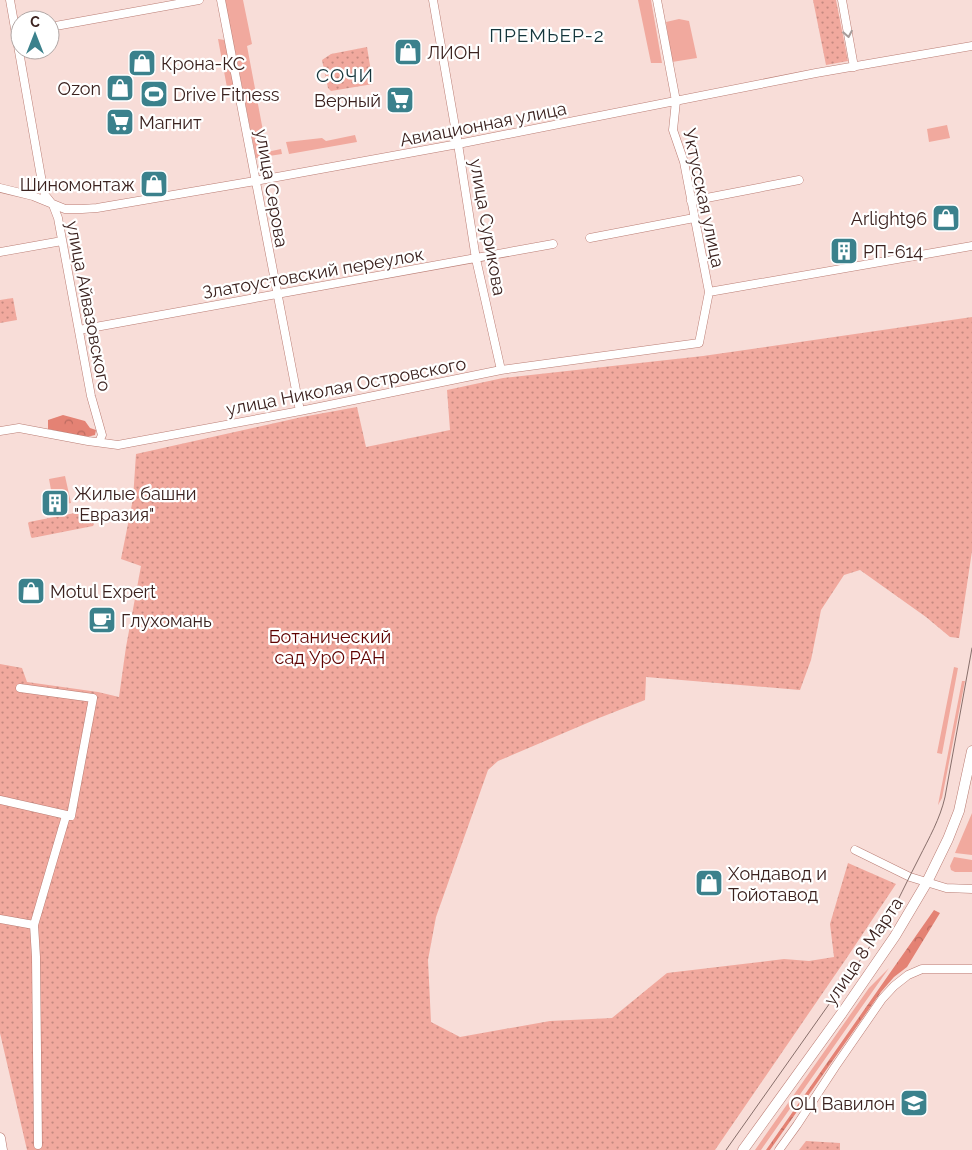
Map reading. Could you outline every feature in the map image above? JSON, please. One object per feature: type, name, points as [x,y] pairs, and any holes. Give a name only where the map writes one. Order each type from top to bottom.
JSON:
[{"type":"main road","name":"улица 8 Марта","points":[[743,1150],[894,936],[927,882],[959,812],[972,751]]},
{"type":"main road","points":[[0,1138],[2,1150]]},
{"type":"street","points":[[60,25],[199,0]]},
{"type":"street","name":"улица Серова","points":[[221,0],[300,411]]},
{"type":"street","name":"улица Сурикова","points":[[433,0],[476,259],[501,370]]},
{"type":"street","name":"Уктусская улица","points":[[657,0],[676,101],[673,130],[684,162],[709,292],[699,343]]},
{"type":"street","points":[[842,0],[854,67]]},
{"type":"street","name":"Авиационная улица","points":[[0,188],[33,196],[53,205],[71,210],[97,208],[458,144],[816,73],[972,46]]},
{"type":"street","name":"улица Айвазовского","points":[[22,60],[43,188],[58,218],[91,396],[102,435],[99,442]]},
{"type":"street","points":[[691,201],[799,180]]},
{"type":"street","points":[[590,238],[694,218]]},
{"type":"street","points":[[0,252],[62,241]]},
{"type":"street","name":"Златоустовский переулок","points":[[79,330],[553,244]]},
{"type":"street","points":[[709,292],[972,246]]},
{"type":"street","name":"улица Николая Островского","points":[[0,431],[20,428],[118,445],[300,411],[501,370],[699,343]]},
{"type":"street","points":[[0,800],[71,816],[93,698],[20,688]]},
{"type":"street","points":[[38,1145],[34,925],[66,816]]},
{"type":"street","points":[[855,850],[910,877],[946,888],[972,889]]},
{"type":"street","points":[[0,919],[34,925]]},
{"type":"street","points":[[779,1150],[882,999],[894,986],[908,975],[922,969],[972,969]]},
{"type":"green space","points":[[225,0],[243,0],[252,44],[247,46],[267,152],[281,149],[282,154],[256,158]]},
{"type":"green space","points":[[638,0],[651,0],[662,63],[651,63]]},
{"type":"green space","points":[[813,0],[836,0],[848,61],[826,65]]},
{"type":"green space","points":[[679,19],[689,21],[697,58],[672,62],[666,22]]},
{"type":"green space","points":[[218,39],[225,40],[235,90],[228,93]]},
{"type":"green space","points":[[367,47],[373,84],[331,91],[328,88],[322,60],[331,54]]},
{"type":"green space","points":[[947,125],[950,138],[929,142],[927,129]]},
{"type":"green space","points":[[355,135],[357,142],[289,154],[286,142],[322,138],[326,141]]},
{"type":"green space","points":[[13,298],[17,320],[0,323],[0,300]]},
{"type":"green space","name":"Ботанический сад УрО РАН","points":[[972,317],[972,551],[959,638],[950,637],[926,617],[860,570],[844,575],[821,610],[811,660],[800,690],[646,677],[645,700],[498,761],[488,770],[436,917],[428,960],[431,1022],[460,1037],[550,1021],[612,1018],[667,973],[784,959],[809,961],[834,957],[830,924],[848,863],[896,884],[715,1150],[27,1150],[0,1033],[0,664],[22,668],[27,682],[98,692],[119,697],[141,566],[121,559],[133,499],[136,454],[302,417],[357,407],[366,447],[450,430],[447,390],[503,378],[703,356]]},
{"type":"green space","points":[[63,415],[85,421],[90,428],[96,430],[95,435],[87,437],[48,429],[48,420]]},
{"type":"green space","points":[[65,476],[71,503],[54,506],[49,479]]},
{"type":"green space","points":[[90,510],[93,526],[31,537],[29,522]]},
{"type":"green space","points":[[954,667],[958,668],[942,754],[937,753]]},
{"type":"green space","points":[[962,681],[965,681],[942,798],[938,805]]},
{"type":"green space","points":[[972,813],[972,855],[955,853]]},
{"type":"green space","points":[[954,857],[972,860],[972,872],[955,872],[951,870],[950,866]]},
{"type":"green space","points":[[934,910],[940,913],[907,967],[894,977],[881,992],[770,1150],[766,1150]]},
{"type":"green space","points":[[889,968],[761,1150],[755,1150],[869,988]]},
{"type":"green space","points":[[806,1141],[840,1143],[840,1150],[799,1150]]},
{"type":"tram line","points":[[726,1150],[885,925],[930,836],[945,797],[972,648]]},
{"type":"place","name":"ЛИОН","points":[[408,52]]},
{"type":"place","name":"Крона-КС","points":[[142,63]]},
{"type":"place","name":"Ozon","points":[[120,88]]},
{"type":"place","name":"Drive Fitness","points":[[154,94]]},
{"type":"place","name":"Верный","points":[[400,100]]},
{"type":"place","name":"Магнит","points":[[120,122]]},
{"type":"place","name":"Шиномонтаж","points":[[154,184]]},
{"type":"place","name":"Arlight96","points":[[946,218]]},
{"type":"place","name":"РП-614","points":[[844,251]]},
{"type":"place","name":"Жилые башни \"Евразия\"","points":[[55,503]]},
{"type":"place","name":"Motul Expert","points":[[31,591]]},
{"type":"place","name":"Глухомань","points":[[102,620]]},
{"type":"place","name":"Хондавод и Тойотавод","points":[[709,883]]},
{"type":"place","name":"ОЦ Вавилон","points":[[914,1103]]},
{"type":"district","name":"ПРЕМЬЕР-2","points":[[547,35]]},
{"type":"district","name":"СОЧИ","points":[[345,75]]}]
